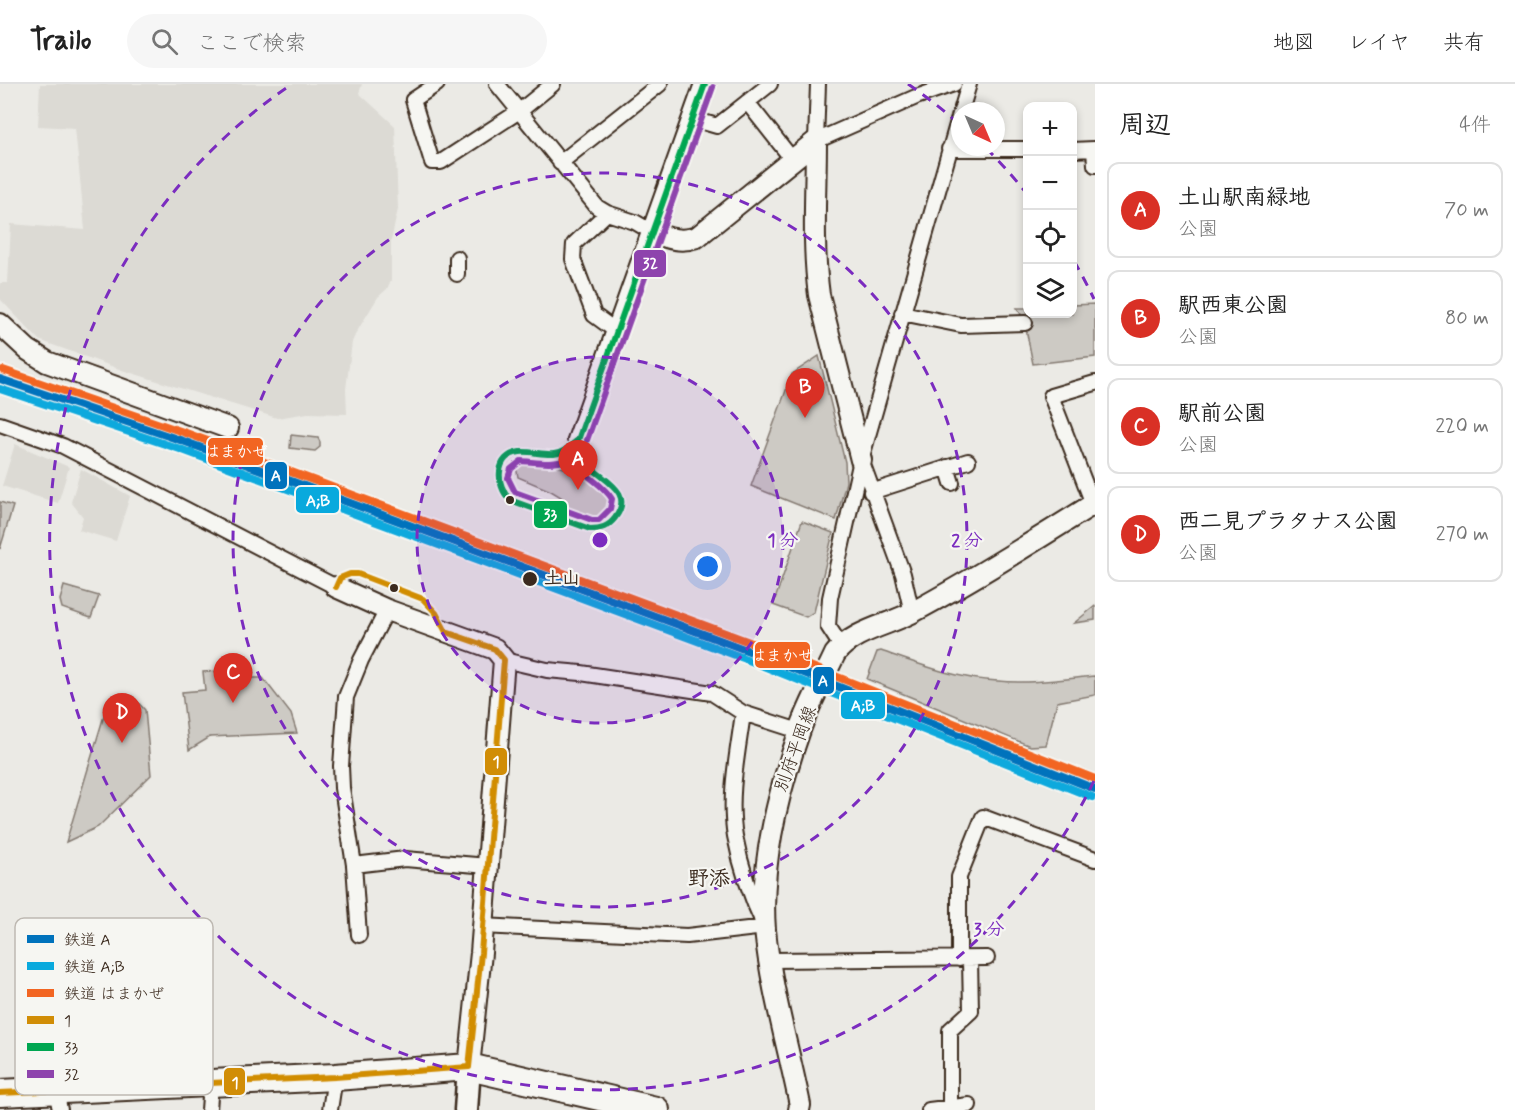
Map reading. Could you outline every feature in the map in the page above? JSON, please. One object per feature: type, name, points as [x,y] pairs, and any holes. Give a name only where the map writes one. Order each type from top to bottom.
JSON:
[{"type":"highway","points":[[213,1083],[470,1067],[656,1110]]},
{"type":"highway","points":[[0,1093],[15,1095]]},
{"type":"highway","points":[[17,1095],[58,1100],[103,1095]]},
{"type":"main road","points":[[466,1110],[470,1067]]},
{"type":"street","points":[[437,84],[413,100],[432,162],[441,162],[520,110],[553,84]]},
{"type":"street","points":[[497,84],[597,207],[607,213],[635,222],[652,232],[675,240],[687,241],[697,237],[816,141],[916,97],[954,84]]},
{"type":"street","points":[[560,163],[660,84]]},
{"type":"street","points":[[578,440],[705,84]]},
{"type":"street","points":[[693,118],[717,126],[770,84]]},
{"type":"street","points":[[818,84],[815,227],[819,295],[861,460],[903,574],[912,613]]},
{"type":"street","points":[[963,102],[969,84]]},
{"type":"street","points":[[747,102],[792,159]]},
{"type":"street","points":[[951,142],[861,460],[830,598],[828,626],[841,646],[912,613],[1094,504],[1051,396],[1095,383]]},
{"type":"street","points":[[949,149],[1023,149]]},
{"type":"street","points":[[1077,150],[1094,149],[1095,165]]},
{"type":"street","points":[[607,213],[574,244],[573,259],[594,315],[616,331]]},
{"type":"street","points":[[457,258],[457,274]]},
{"type":"street","points":[[902,313],[961,325],[1025,323]]},
{"type":"street","points":[[0,324],[28,350],[47,362],[228,428]]},
{"type":"street","points":[[0,424],[63,446],[336,587],[387,610],[495,649],[504,660],[547,670],[712,693],[743,713],[799,731]]},
{"type":"street","points":[[872,492],[968,461]]},
{"type":"street","points":[[948,467],[952,483]]},
{"type":"street","points":[[360,935],[354,865],[342,788],[341,765],[346,697],[361,660],[387,610]]},
{"type":"street","name":"別府平岡線","points":[[799,1110],[800,1104],[777,1008],[769,960],[765,927],[765,886],[776,808],[799,731],[835,654],[841,646]]},
{"type":"street","points":[[470,1067],[504,660]]},
{"type":"street","points":[[482,926],[687,936],[765,927],[752,899],[735,836],[734,796],[743,713]]},
{"type":"street","points":[[950,1107],[950,1030],[971,1011],[964,959],[959,877],[983,817],[1095,859]]},
{"type":"street","points":[[354,865],[405,859],[488,866]]},
{"type":"street","points":[[769,960],[987,958]]},
{"type":"street","points":[[330,1110],[335,1077]]},
{"type":"street","points":[[209,1110],[211,1095]]},
{"type":"street","points":[[929,1110],[969,1105]]},
{"type":"shaded area","points":[[40,84],[362,84],[359,93],[395,126],[398,209],[391,241],[391,280],[387,289],[378,297],[352,342],[346,389],[347,414],[308,413],[277,418],[122,370],[39,340],[0,299],[0,283],[8,283],[11,224],[85,230],[75,128],[38,126]]},
{"type":"shaded area","points":[[1095,304],[1095,357],[1033,364],[1023,318],[1077,318],[1077,305]]},
{"type":"shaded area","points":[[1017,308],[1023,308],[1023,317]]},
{"type":"shaded area","points":[[819,356],[845,462],[846,482],[836,520],[751,486],[792,374]]},
{"type":"shaded area","points":[[291,435],[318,438],[320,447],[315,451],[290,448]]},
{"type":"shaded area","points":[[15,444],[69,467],[58,503],[2,486]]},
{"type":"shaded area","points":[[527,459],[554,465],[588,478],[602,487],[610,497],[611,508],[601,521],[590,521],[573,515],[561,497],[518,477],[516,466]]},
{"type":"shaded area","points":[[81,469],[130,496],[116,541],[79,530],[83,517],[71,502]]},
{"type":"shaded area","points":[[0,502],[13,506],[0,549]]},
{"type":"shaded area","points":[[802,521],[833,533],[814,612],[806,617],[773,605]]},
{"type":"shaded area","points":[[64,586],[99,596],[91,618],[62,608],[60,600]]},
{"type":"shaded area","points":[[1095,606],[1095,620],[1074,623]]},
{"type":"shaded area","points":[[881,651],[938,670],[983,680],[1034,682],[1095,676],[1095,695],[1057,702],[1046,745],[1030,746],[867,679],[877,652]]},
{"type":"shaded area","points":[[253,669],[252,678],[263,678],[291,714],[297,733],[210,737],[189,750],[182,692],[205,690],[203,672]]},
{"type":"shaded area","points":[[132,696],[145,710],[151,775],[98,827],[66,842],[109,699]]},
{"type":"rail line","name":"はまかぜ","points":[[3,370],[186,433],[752,643],[1095,779]]},
{"type":"rail line","name":"A","points":[[0,379],[183,441],[749,651],[1095,789]]},
{"type":"rail line","name":"A;B","points":[[0,389],[180,449],[746,659],[1092,797]]},
{"type":"transit line","name":"33","points":[[578,440],[705,84]]},
{"type":"transit line","name":"32","points":[[587,440],[713,87]]},
{"type":"transit line","name":"33","points":[[578,440],[584,460],[614,486],[621,500],[615,518],[610,524],[601,528],[590,529],[510,500],[502,487],[500,479],[502,465],[512,454],[520,452],[554,454],[567,449],[578,440]]},
{"type":"transit line","name":"32","points":[[573,456],[580,469],[612,499],[610,509],[599,520],[592,520],[515,492],[508,478],[511,469],[521,461],[554,463],[573,456]]},
{"type":"transit line","name":"1","points":[[336,587],[340,578],[358,574],[423,599],[436,613],[446,632],[495,649],[504,660],[481,953],[469,1067]]},
{"type":"transit line","name":"1","points":[[213,1083],[469,1067]]},
{"type":"transit line","name":"1","points":[[0,1093],[15,1092]]},
{"type":"place","name":"駅西東公園","points":[[805,418]]},
{"type":"place","name":"土山駅南緑地","points":[[578,490]]},
{"type":"place","name":"土山","points":[[530,579]]},
{"type":"place","name":"駅前公園","points":[[233,703]]},
{"type":"place","name":"西二見プラタナス公園","points":[[122,743]]},
{"type":"district","name":"野添","points":[[709,879]]}]
